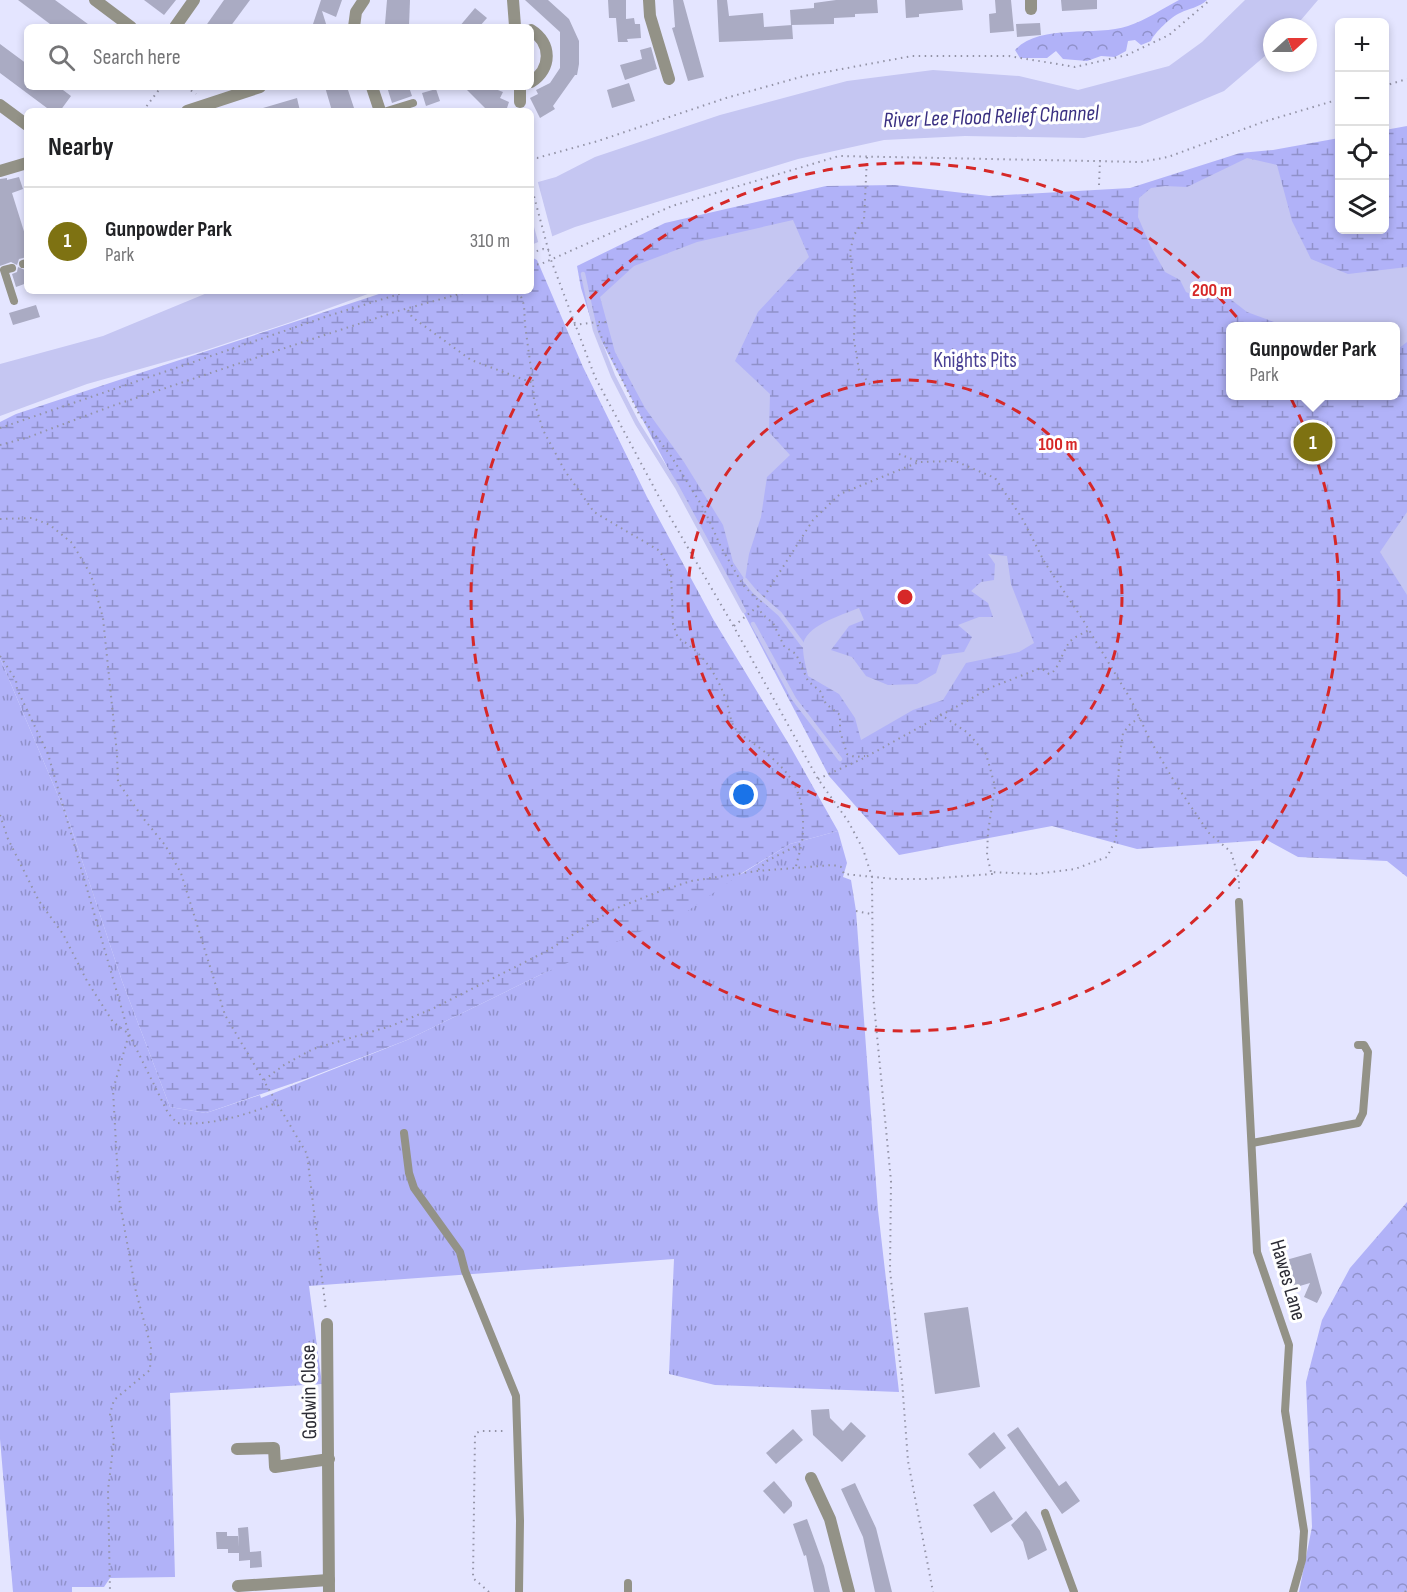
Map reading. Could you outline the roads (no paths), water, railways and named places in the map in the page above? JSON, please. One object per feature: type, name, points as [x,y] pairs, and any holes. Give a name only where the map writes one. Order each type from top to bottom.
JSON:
[{"type":"street","points":[[95,0],[127,24]]},
{"type":"street","points":[[177,24],[194,0]]},
{"type":"street","points":[[354,24],[356,12],[364,0]]},
{"type":"street","points":[[513,0],[514,24]]},
{"type":"street","points":[[649,0],[650,16],[669,79]]},
{"type":"street","points":[[534,32],[540,36],[547,53],[543,71],[534,79]]},
{"type":"street","points":[[196,108],[251,90]]},
{"type":"street","points":[[373,90],[379,108]]},
{"type":"street","points":[[520,90],[520,102]]},
{"type":"street","points":[[0,105],[24,123]]},
{"type":"street","points":[[0,171],[24,164]]},
{"type":"street","name":"Godwin Close","points":[[238,1586],[329,1586],[327,1324]]},
{"type":"street","name":"Godwin Close","points":[[237,1449],[274,1448],[275,1467],[329,1459]]},
{"type":"street","points":[[811,1478],[830,1519],[849,1592]]},
{"type":"lane","points":[[397,108],[413,103]]},
{"type":"lane","points":[[12,268],[4,270],[14,301]]},
{"type":"lane","name":"Hawes Lane","points":[[1239,902],[1257,1252],[1289,1345],[1285,1411],[1304,1531],[1302,1560],[1293,1592]]},
{"type":"lane","points":[[1252,1143],[1358,1123],[1363,1113],[1368,1052],[1364,1045],[1358,1045]]},
{"type":"lane","points":[[404,1133],[409,1173],[414,1188],[460,1251],[465,1271],[516,1396],[520,1521],[519,1592]]},
{"type":"lane","points":[[1045,1514],[1074,1592]]},
{"type":"lane","points":[[628,1583],[628,1592]]},
{"type":"water","name":"River Lee Flood Relief Channel","points":[[1245,0],[1318,0],[1303,18],[1263,18],[1263,58],[1224,91],[1140,126],[1084,138],[965,136],[884,140],[798,159],[575,227],[534,244],[534,183],[556,177],[595,157],[720,115],[847,81],[933,70],[1019,76],[1078,90],[1169,66],[1202,42]]},
{"type":"water","points":[[1247,158],[1277,165],[1292,221],[1311,259],[1348,274],[1407,267],[1407,342],[1400,347],[1400,322],[1274,322],[1247,312],[1229,298],[1219,295],[1195,296],[1186,292],[1180,280],[1165,272],[1138,217],[1139,198],[1151,188],[1187,187]]},
{"type":"water","points":[[793,220],[809,257],[758,312],[735,361],[770,394],[769,432],[790,455],[767,477],[761,517],[749,554],[745,580],[733,562],[723,525],[684,462],[645,408],[615,352],[600,297],[634,266],[697,242]]},
{"type":"water","points":[[205,294],[368,294],[200,352],[87,384],[0,416],[0,364],[103,336]]},
{"type":"water","points":[[1407,512],[1407,595],[1380,552]]},
{"type":"water","points":[[988,554],[1007,556],[1011,584],[1034,643],[1019,652],[966,663],[943,700],[913,710],[861,740],[855,718],[839,694],[808,676],[803,647],[809,633],[825,622],[859,608],[864,620],[849,626],[831,650],[852,657],[866,676],[888,685],[917,684],[936,673],[942,655],[964,652],[972,637],[958,625],[979,617],[993,617],[988,603],[971,591],[981,582],[994,580],[995,564]]},
{"type":"waterway","points":[[583,274],[595,330],[613,376],[637,423],[677,487],[744,611]]},
{"type":"waterway","points":[[745,580],[780,614],[803,645]]},
{"type":"waterway","points":[[753,624],[794,699],[840,759]]},
{"type":"place","name":"Gunpowder Park","points":[[1313,442]]},
{"type":"park label","name":"Knights Pits","points":[[975,360]]}]
